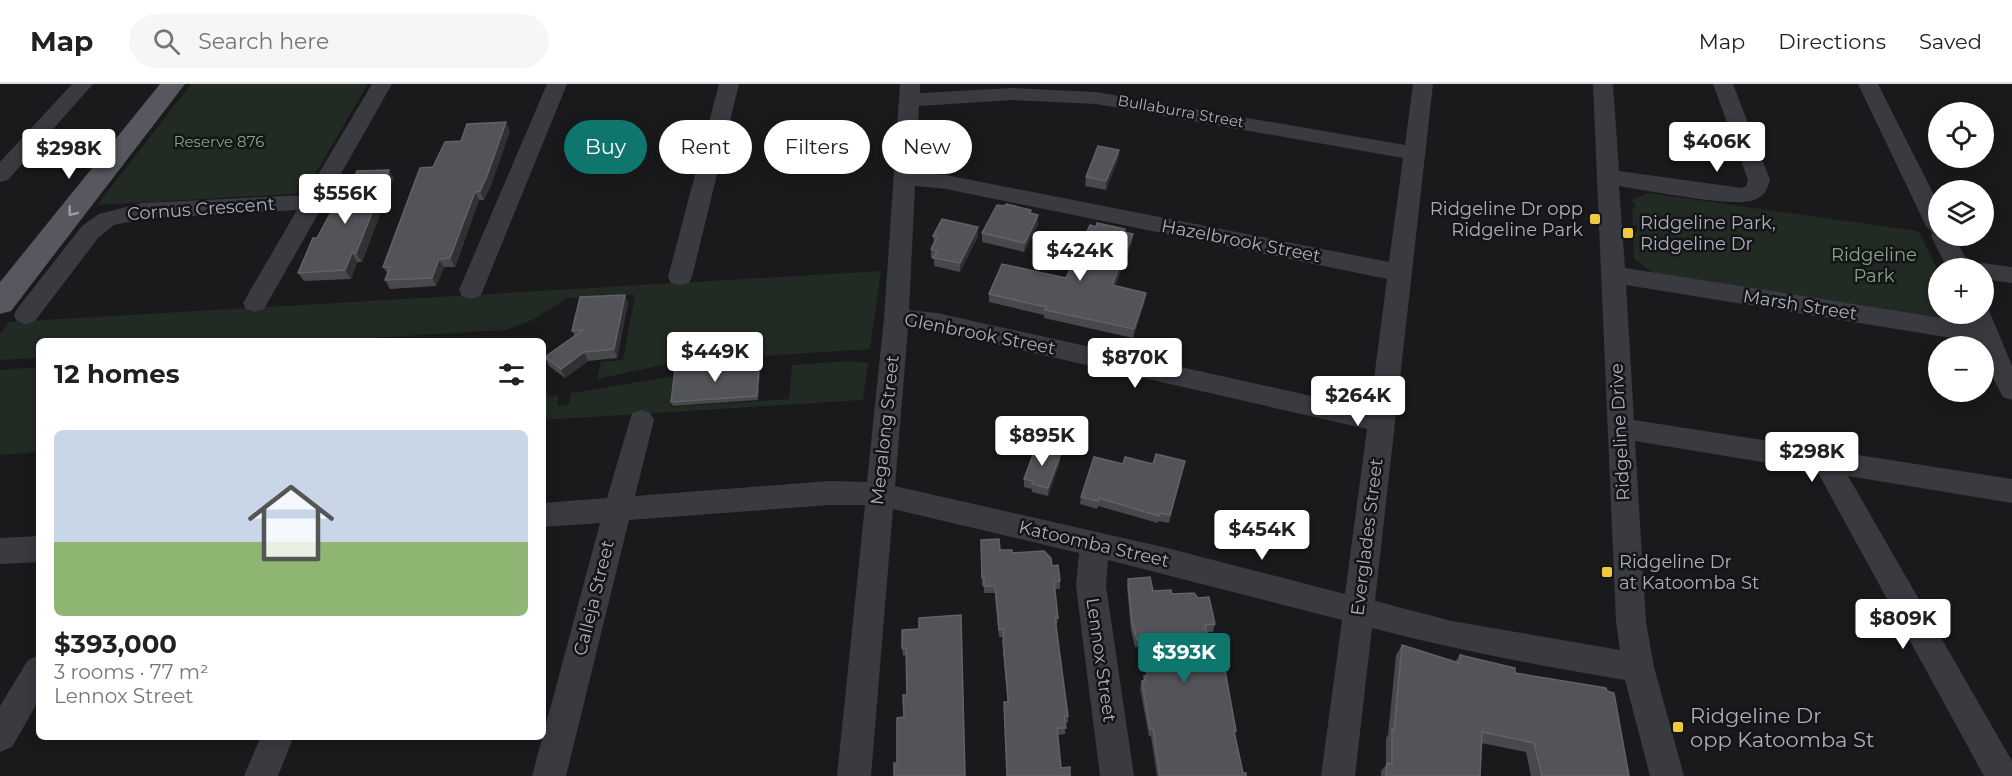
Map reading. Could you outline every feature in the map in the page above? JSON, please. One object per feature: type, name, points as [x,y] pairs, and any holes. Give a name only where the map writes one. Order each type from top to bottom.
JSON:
[{"type":"main road","points":[[0,270],[151,84]]},
{"type":"main road","points":[[0,303],[173,84]]},
{"type":"street","points":[[0,175],[83,84]]},
{"type":"street","points":[[255,303],[382,84]]},
{"type":"street","points":[[471,290],[557,84]]},
{"type":"street","points":[[680,277],[729,84]]},
{"type":"street","name":"Everglades Street","points":[[1338,776],[1423,84]]},
{"type":"street","name":"Ridgeline Drive","points":[[1603,84],[1631,612],[1638,667],[1667,776]]},
{"type":"street","points":[[1608,177],[1731,195],[1746,195],[1756,190],[1759,180],[1723,84]]},
{"type":"street","points":[[1868,84],[1928,206]]},
{"type":"street","name":"Bullaburra Street","points":[[910,92],[1096,98],[1414,153]]},
{"type":"street","name":"Megalong Street","points":[[854,776],[878,494],[896,318],[910,92]]},
{"type":"street","name":"Hazelbrook Street","points":[[904,178],[946,182],[1400,273]]},
{"type":"street","name":"Cornus Crescent","points":[[26,315],[90,232],[107,219],[142,211],[313,202]]},
{"type":"street","points":[[1994,273],[2012,275]]},
{"type":"street","name":"Marsh Street","points":[[1613,275],[1928,317]]},
{"type":"street","name":"Glenbrook Street","points":[[896,318],[937,322],[1381,422]]},
{"type":"street","points":[[1983,324],[1998,364],[2012,390]]},
{"type":"street","name":"Calleja Street","points":[[549,776],[641,420]]},
{"type":"street","points":[[1620,428],[2012,491]]},
{"type":"street","points":[[1826,462],[2002,776]]},
{"type":"street","name":"Katoomba Street","points":[[546,515],[830,493],[878,494],[1094,544],[1489,643],[1638,667]]},
{"type":"street","name":"Lennox Street","points":[[1094,544],[1091,586],[1117,776]]},
{"type":"street","points":[[0,551],[36,549]]},
{"type":"street","points":[[0,736],[36,675]]},
{"type":"street","points":[[261,776],[276,740]]},
{"type":"green space","name":"Reserve 876","points":[[191,84],[368,84],[307,188],[294,194],[97,205]]},
{"type":"green space","name":"Ridgeline Park","points":[[1648,193],[1917,231],[1932,258],[1928,258],[1928,315],[1655,274],[1634,259],[1633,232],[1637,232],[1637,225],[1633,225],[1632,207],[1636,209],[1631,200]]},
{"type":"green space","points":[[881,271],[870,349],[682,361],[597,379],[601,362],[623,360],[635,295],[568,298],[532,320],[506,330],[373,338],[36,338],[36,358],[0,360],[0,333],[9,322]]},
{"type":"green space","points":[[849,361],[868,363],[863,400],[546,420],[546,392],[548,396],[558,395],[558,406],[569,405],[571,393],[674,376],[671,407],[789,399],[792,365]]},
{"type":"green space","points":[[36,367],[36,452],[0,455],[0,370]]},
{"type":"building","points":[[506,122],[487,176],[480,191],[475,192],[450,258],[439,259],[432,278],[385,280],[390,267],[383,267],[420,168],[433,167],[445,142],[461,141],[467,124]]},
{"type":"building","points":[[1098,146],[1119,150],[1106,181],[1086,177]]},
{"type":"building","points":[[389,170],[356,253],[352,253],[345,270],[298,273],[313,238],[317,238],[330,214],[334,214],[346,187],[350,187],[357,171]]},
{"type":"building","points":[[1006,204],[1031,210],[1030,213],[1038,215],[1025,243],[982,233],[997,205],[1005,206]]},
{"type":"building","points":[[942,219],[978,227],[960,263],[933,258],[937,251],[931,249],[937,237],[933,236]]},
{"type":"building","points":[[1097,223],[1125,229],[1124,232],[1133,234],[1112,285],[1146,293],[1134,329],[1045,310],[1046,307],[989,294],[1002,264],[1066,278],[1090,225],[1096,227]]},
{"type":"building","points":[[625,295],[614,349],[584,352],[561,369],[546,356],[583,330],[572,331],[580,297]]},
{"type":"building","points":[[759,365],[757,396],[671,402],[675,370]]},
{"type":"building","points":[[1036,447],[1061,453],[1048,488],[1032,484],[1033,481],[1024,479]]},
{"type":"building","points":[[1156,454],[1185,461],[1170,515],[1160,513],[1159,516],[1099,498],[1098,501],[1081,497],[1094,457],[1123,464],[1125,457],[1153,464]]},
{"type":"building","points":[[999,539],[1000,550],[1012,550],[1012,553],[1044,551],[1051,558],[1052,566],[1058,565],[1060,581],[1054,582],[1058,618],[1055,618],[1068,716],[1064,716],[1066,728],[1057,728],[1061,768],[1070,767],[1070,776],[1007,776],[1004,702],[1008,702],[1008,699],[1004,629],[999,630],[995,586],[984,586],[984,578],[982,578],[981,540]]},
{"type":"building","points":[[1150,577],[1153,591],[1171,590],[1172,594],[1194,593],[1198,598],[1209,597],[1215,624],[1205,625],[1214,671],[1225,670],[1236,731],[1234,731],[1243,773],[1246,773],[1246,776],[1160,776],[1153,729],[1150,729],[1142,681],[1145,681],[1144,676],[1148,675],[1142,639],[1137,640],[1132,623],[1128,579]]},
{"type":"building","points":[[961,615],[965,776],[894,776],[894,763],[897,763],[897,718],[904,717],[903,695],[907,695],[906,648],[902,648],[902,630],[919,629],[919,618]]},
{"type":"building","points":[[1402,645],[1459,663],[1460,655],[1515,668],[1515,673],[1606,688],[1607,691],[1614,693],[1629,776],[1542,776],[1534,743],[1482,732],[1480,776],[1386,776],[1387,763],[1392,764],[1392,729],[1394,730]]},
{"type":"place","name":"Ridgeline Dr opp Ridgeline Park","points":[[1595,219]]},
{"type":"place","name":"Ridgeline Park, Ridgeline Dr","points":[[1628,233]]},
{"type":"place","name":"Ridgeline Dr at Katoomba St","points":[[1607,572]]},
{"type":"place","name":"Ridgeline Dr opp Katoomba St","points":[[1678,727]]}]
